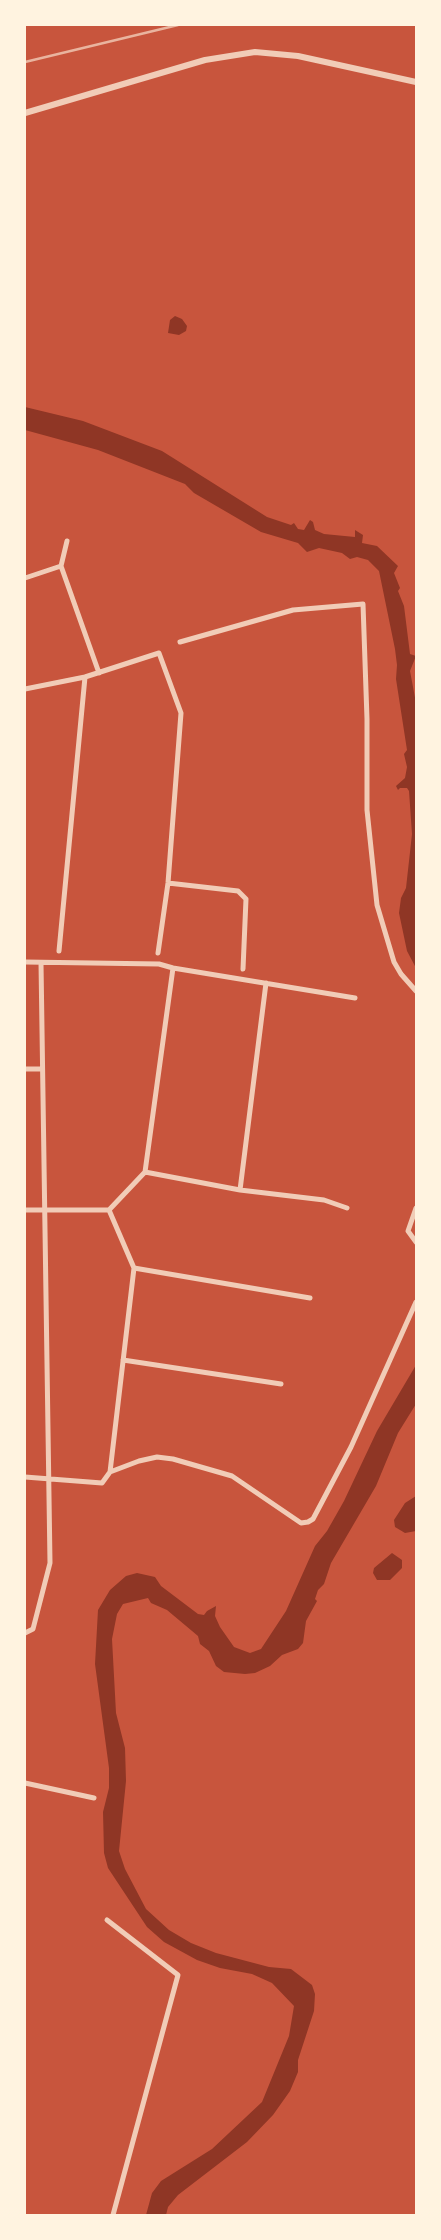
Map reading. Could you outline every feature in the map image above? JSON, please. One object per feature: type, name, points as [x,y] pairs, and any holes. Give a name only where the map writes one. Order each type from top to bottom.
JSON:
[{"type":"street","points":[[25,113],[205,60],[255,52],[272,52],[306,57],[416,82]]},
{"type":"street","points":[[67,540],[61,566],[99,673]]},
{"type":"street","points":[[25,578],[61,566]]},
{"type":"street","points":[[180,642],[293,610],[363,604],[367,719],[366,802],[377,904],[394,962],[401,974],[416,991]]},
{"type":"street","points":[[25,689],[85,677],[159,653],[181,713],[168,883],[158,953]]},
{"type":"street","points":[[59,951],[85,677]]},
{"type":"street","points":[[168,883],[238,891],[246,899],[243,969]]},
{"type":"street","points":[[25,962],[159,964],[355,998]]},
{"type":"street","points":[[25,1633],[33,1629],[50,1563],[47,1479],[41,963]]},
{"type":"street","points":[[25,1210],[109,1210],[145,1172],[174,968]]},
{"type":"street","points":[[240,1190],[266,983]]},
{"type":"street","points":[[25,1069],[42,1070]]},
{"type":"street","points":[[145,1172],[240,1190],[324,1200],[347,1208]]},
{"type":"street","points":[[416,1208],[408,1231],[416,1242]]},
{"type":"street","points":[[25,1477],[102,1483],[110,1472],[134,1268],[109,1210]]},
{"type":"street","points":[[134,1268],[310,1298]]},
{"type":"street","points":[[110,1472],[157,1456],[173,1459],[232,1476],[301,1523],[313,1519],[351,1447],[416,1302]]},
{"type":"street","points":[[123,1360],[281,1384]]},
{"type":"street","points":[[25,1783],[94,1798]]},
{"type":"street","points":[[107,1920],[178,1975],[114,2215]]},
{"type":"shaded area","points":[[175,316],[182,319],[187,326],[186,331],[179,335],[168,333],[170,320]]},
{"type":"shaded area","points":[[25,407],[83,421],[162,451],[267,517],[291,525],[294,523],[298,529],[304,530],[310,520],[313,522],[315,530],[324,534],[355,537],[355,530],[363,535],[362,543],[377,546],[398,566],[394,573],[404,606],[410,654],[416,656],[410,671],[416,703],[416,968],[407,951],[399,913],[401,898],[406,888],[412,834],[409,791],[407,788],[400,788],[398,790],[396,786],[405,778],[407,767],[404,754],[407,750],[396,679],[395,649],[379,571],[368,560],[357,557],[350,559],[342,553],[319,548],[307,552],[298,543],[261,532],[194,493],[185,484],[98,450],[25,430]]},
{"type":"shaded area","points":[[416,1365],[416,1404],[398,1433],[376,1486],[331,1563],[324,1584],[318,1590],[315,1599],[317,1601],[306,1621],[303,1643],[298,1649],[282,1655],[270,1666],[255,1673],[224,1672],[216,1666],[209,1651],[200,1644],[198,1636],[167,1610],[151,1603],[148,1598],[123,1604],[117,1614],[112,1639],[116,1713],[125,1748],[126,1781],[119,1851],[125,1869],[146,1909],[169,1930],[191,1943],[216,1953],[269,1967],[291,1969],[312,1985],[315,1994],[314,2011],[298,2060],[298,2072],[290,2091],[273,2115],[247,2142],[178,2195],[168,2207],[166,2215],[146,2215],[152,2193],[161,2181],[212,2149],[262,2102],[289,2036],[294,2006],[272,1983],[252,1974],[220,1968],[197,1960],[164,1942],[147,1927],[108,1868],[104,1853],[103,1812],[109,1788],[109,1768],[95,1664],[98,1610],[110,1590],[126,1576],[137,1573],[155,1577],[161,1586],[198,1614],[204,1615],[216,1606],[215,1616],[234,1647],[250,1653],[261,1649],[286,1611],[315,1546],[327,1531],[344,1501],[377,1431]]},
{"type":"shaded area","points":[[416,1496],[416,1531],[405,1533],[395,1527],[394,1520],[405,1503]]},
{"type":"shaded area","points":[[392,1553],[402,1560],[402,1568],[390,1580],[377,1580],[373,1573],[374,1568]]},
{"type":"railway","points":[[25,62],[178,25]]}]
